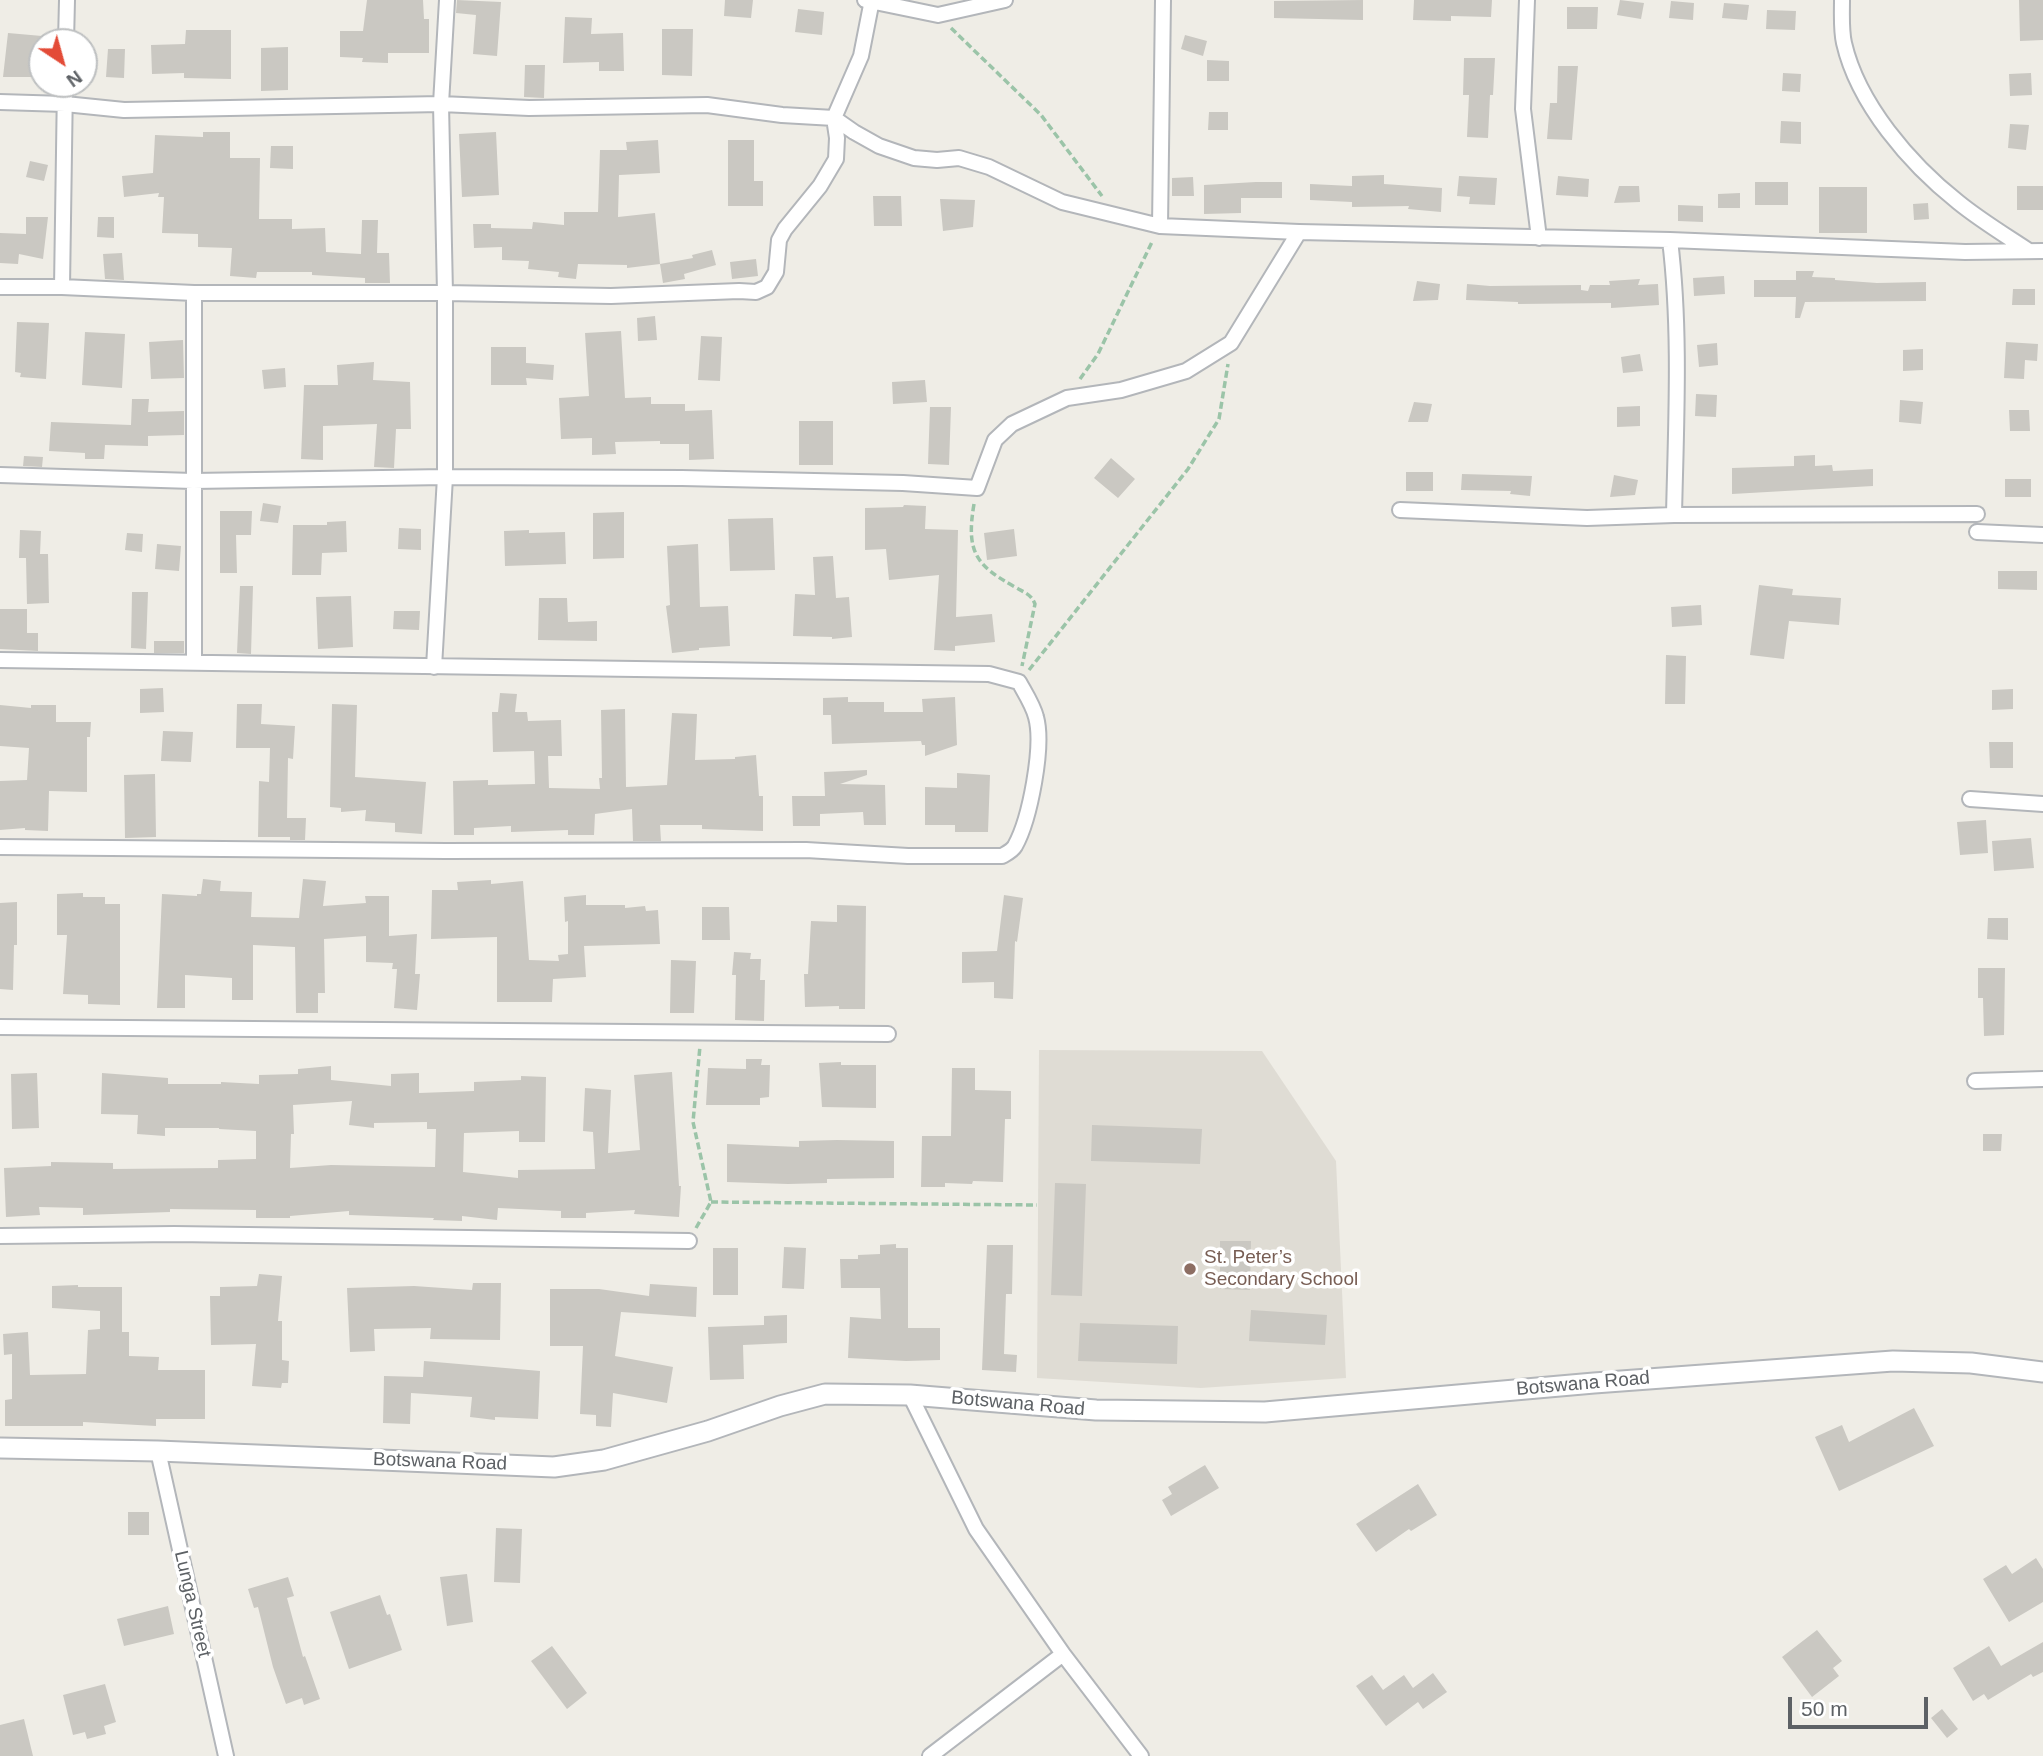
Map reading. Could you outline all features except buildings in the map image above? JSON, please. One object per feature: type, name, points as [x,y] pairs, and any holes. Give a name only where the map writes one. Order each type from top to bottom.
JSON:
[{"type":"street","points":[[66,28],[67,0]]},
{"type":"street","points":[[434,667],[445,477],[441,104],[447,0]]},
{"type":"street","points":[[0,287],[194,293],[611,296],[739,290],[756,292],[767,288],[776,272],[779,240],[785,229],[820,186],[836,159],[834,118],[861,56],[869,1],[938,15],[1005,0]]},
{"type":"street","points":[[1160,226],[1163,0]]},
{"type":"street","points":[[1527,0],[1523,109],[1539,238]]},
{"type":"street","points":[[1842,0],[1844,42],[1855,74],[1875,113],[1906,153],[1957,202],[2036,251]]},
{"type":"street","points":[[62,287],[65,98]]},
{"type":"street","points":[[0,102],[65,104],[124,110],[441,104],[529,108],[707,105],[834,118],[871,141],[914,158],[959,158],[989,167],[1062,202],[1160,226],[1299,232],[1670,240],[1965,252],[2036,251]]},
{"type":"street","points":[[0,475],[192,481],[445,477],[770,479],[976,488],[995,440],[1012,424],[1067,398],[1121,390],[1186,371],[1231,343],[1299,232]]},
{"type":"street","points":[[1670,240],[1675,284],[1677,353],[1674,515]]},
{"type":"street","points":[[194,293],[194,662]]},
{"type":"street","points":[[1400,510],[1587,518],[1674,515],[1977,514]]},
{"type":"street","points":[[1977,532],[2043,536]]},
{"type":"street","points":[[0,660],[989,674],[1019,682],[1036,716],[1040,748],[1020,834],[1014,849],[1002,856],[908,856],[806,850],[0,847]]},
{"type":"street","points":[[1970,799],[2043,804]]},
{"type":"street","points":[[0,1027],[888,1034]]},
{"type":"street","points":[[1975,1081],[2043,1079]]},
{"type":"street","points":[[0,1236],[174,1234],[689,1241]]},
{"type":"street","name":"Botswana Road","points":[[0,1448],[158,1451],[554,1466],[604,1460],[825,1394],[911,1395],[1096,1410],[1265,1412],[1580,1384],[1893,1361],[1971,1363],[2043,1372]]},
{"type":"street","points":[[911,1395],[976,1529],[1063,1654],[1141,1756]]},
{"type":"street","name":"Lunga Street","points":[[158,1451],[226,1756]]},
{"type":"street","points":[[929,1756],[1063,1654]]},
{"type":"path","points":[[938,15],[1041,115],[1118,217]]},
{"type":"path","points":[[1067,398],[1098,354],[1160,226]]},
{"type":"path","points":[[1019,682],[1194,459],[1219,419],[1231,343]]},
{"type":"path","points":[[976,488],[972,516],[973,552],[987,570],[1032,596],[1035,604],[1019,682]]},
{"type":"path","points":[[689,1241],[711,1202],[693,1122],[702,1033]]},
{"type":"path","points":[[711,1202],[1037,1205]]},
{"type":"shaded area","name":"St. Peter’s Secondary School","points":[[1039,1050],[1262,1051],[1336,1161],[1346,1378],[1201,1388],[1037,1378]]},
{"type":"place","name":"St. Peter’s Secondary School","points":[[1190,1269]]}]
